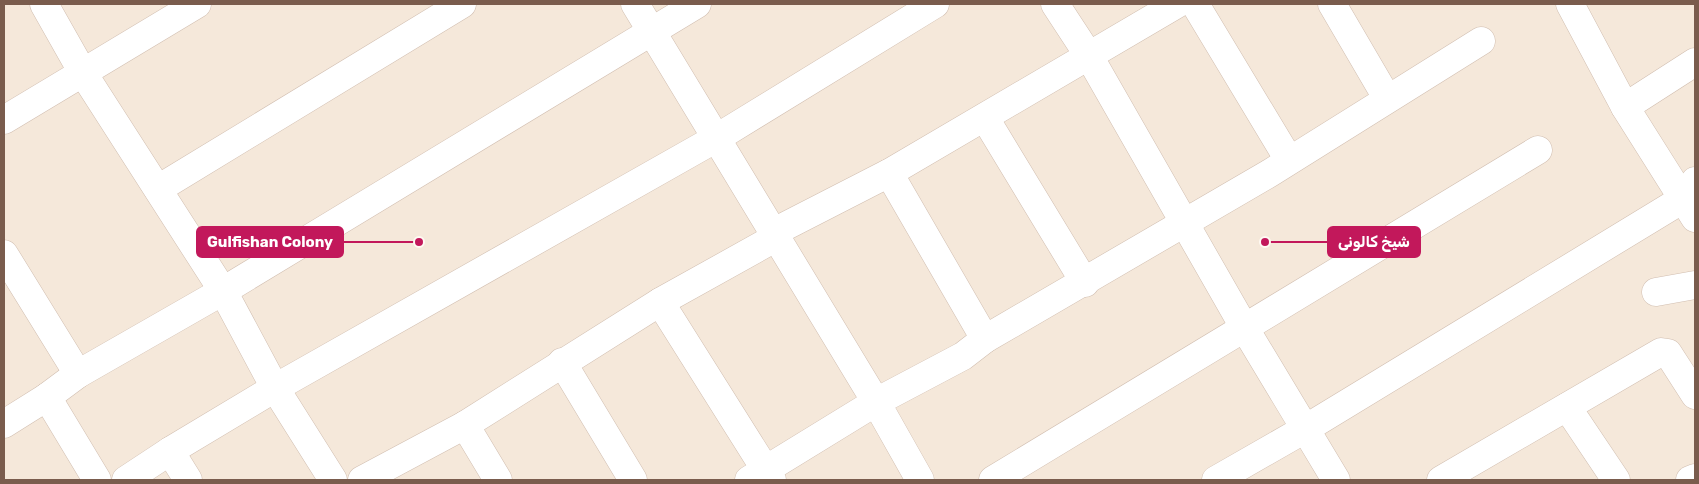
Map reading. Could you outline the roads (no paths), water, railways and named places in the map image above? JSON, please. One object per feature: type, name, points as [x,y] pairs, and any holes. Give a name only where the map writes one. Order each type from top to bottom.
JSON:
[{"type":"street","points":[[44,4],[83,73],[223,291],[275,388],[333,480]]},
{"type":"street","points":[[4,120],[197,4]]},
{"type":"street","points":[[158,189],[462,4]]},
{"type":"street","points":[[634,4],[876,402],[920,480]]},
{"type":"street","points":[[4,424],[47,397],[78,374],[223,291],[651,30],[697,4]]},
{"type":"street","points":[[126,480],[170,451],[275,388],[715,138],[935,4]]},
{"type":"street","points":[[1055,4],[1089,56],[1244,327],[1336,480]]},
{"type":"street","points":[[362,480],[465,425],[562,362],[773,235],[889,173],[1177,4]]},
{"type":"street","points":[[1195,4],[1289,160]]},
{"type":"street","points":[[1332,4],[1387,98]]},
{"type":"street","points":[[1216,480],[1691,200],[1625,107],[1570,4]]},
{"type":"street","points":[[660,302],[762,477],[876,402],[963,356],[986,339],[1085,283],[1481,41]]},
{"type":"street","points":[[1625,107],[1695,62]]},
{"type":"street","points":[[985,118],[1085,283]]},
{"type":"street","points":[[993,480],[1538,150]]},
{"type":"street","points":[[889,173],[986,339]]},
{"type":"street","points":[[4,254],[78,374]]},
{"type":"street","points":[[1656,292],[1695,285]]},
{"type":"street","points":[[1455,477],[1567,407],[1661,352],[1668,353],[1695,395]]},
{"type":"street","points":[[562,362],[633,480]]},
{"type":"street","points":[[47,397],[97,480]]},
{"type":"street","points":[[1567,407],[1616,480]]},
{"type":"street","points":[[465,425],[498,480]]},
{"type":"street","points":[[170,451],[188,480]]},
{"type":"street","points":[[1690,480],[1695,478]]},
{"type":"place","name":"Gulfishan Colony","points":[[419,242]]},
{"type":"place","name":"شیخ کالونی","points":[[1265,242]]}]
